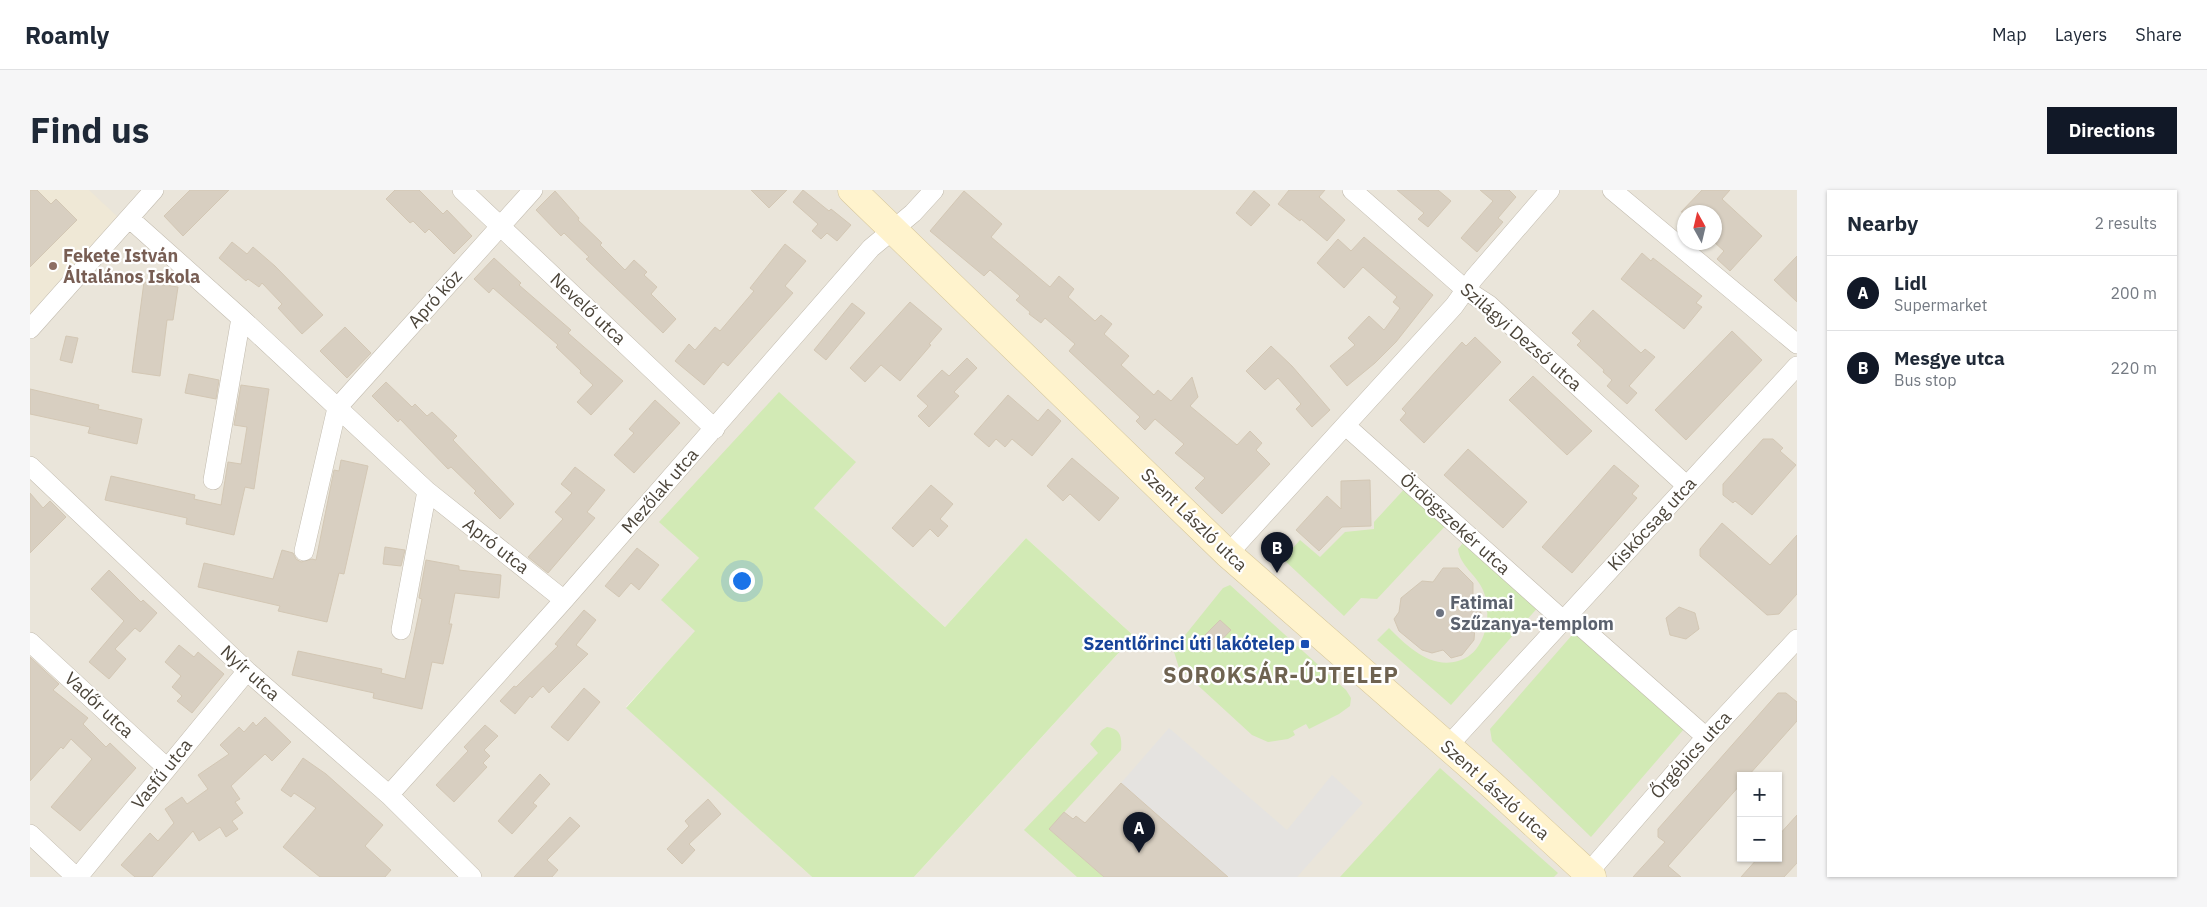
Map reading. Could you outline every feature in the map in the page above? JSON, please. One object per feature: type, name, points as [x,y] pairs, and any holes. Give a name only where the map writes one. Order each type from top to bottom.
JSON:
[{"type":"street","points":[[30,329],[154,190]]},
{"type":"street","name":"Nevelő utca","points":[[462,190],[715,429]]},
{"type":"street","name":"Apró köz","points":[[337,408],[533,190]]},
{"type":"street","name":"Szent László utca","points":[[852,190],[1228,554],[1491,784],[1590,875]]},
{"type":"street","name":"Mezőlak utca","points":[[389,795],[715,429],[871,248],[914,213],[934,190]]},
{"type":"street","name":"Szilágyi Dezső utca","points":[[1352,190],[1466,290],[1489,305],[1687,486]]},
{"type":"street","points":[[1228,554],[1448,313],[1550,190]]},
{"type":"street","points":[[1612,190],[1797,344]]},
{"type":"street","name":"Apró utca","points":[[129,218],[241,318],[427,491],[564,600]]},
{"type":"street","points":[[213,480],[241,318]]},
{"type":"street","name":"Kiskócsag utca","points":[[1447,747],[1797,366]]},
{"type":"street","points":[[304,551],[337,408]]},
{"type":"street","name":"Ördögszekér utca","points":[[1346,426],[1706,737]]},
{"type":"street","name":"Nyír utca","points":[[30,466],[247,671],[389,795],[472,877]]},
{"type":"street","points":[[401,630],[427,491]]},
{"type":"street","name":"Őrgébics utca","points":[[1590,875],[1706,737],[1797,639]]},
{"type":"street","name":"Vadőr utca","points":[[30,642],[167,768]]},
{"type":"street","name":"Vasfű utca","points":[[77,877],[247,671]]},
{"type":"street","points":[[30,834],[77,877]]},
{"type":"shaded area","points":[[30,190],[1797,190],[1797,877],[914,877],[1134,636],[1026,538],[945,627],[814,508],[660,522],[699,558],[696,631],[626,707],[812,877],[30,877]]},
{"type":"shaded area","name":"Fekete István Általános Iskola","points":[[30,190],[89,190],[120,219],[30,314]]},
{"type":"shaded area","points":[[1169,728],[1287,830],[1332,775],[1363,803],[1297,877],[1228,877],[1121,783]]},
{"type":"green space","points":[[779,392],[856,462],[814,508],[945,627],[1026,538],[1134,636],[914,877],[812,877],[626,708],[695,631],[661,600],[699,558],[659,522]]},
{"type":"green space","points":[[1408,485],[1449,522],[1377,599],[1361,598],[1344,616],[1283,559],[1300,540],[1320,557],[1345,532],[1374,529],[1374,522]]},
{"type":"green space","points":[[1467,538],[1541,604],[1451,705],[1377,640],[1389,628],[1411,648],[1438,662],[1458,661],[1468,657],[1475,650],[1485,632],[1487,610],[1486,600],[1480,584],[1459,555],[1458,549]]},
{"type":"green space","points":[[1230,585],[1346,690],[1351,698],[1350,706],[1339,714],[1309,729],[1306,724],[1293,731],[1295,735],[1288,739],[1268,742],[1252,735],[1179,668],[1174,652],[1182,639],[1223,588]]},
{"type":"green space","points":[[1573,634],[1578,634],[1684,729],[1591,837],[1492,741],[1490,729]]},
{"type":"green space","points":[[1107,727],[1120,734],[1121,750],[1049,829],[1104,877],[1077,877],[1024,830],[1098,753],[1090,744]]},
{"type":"green space","points":[[1440,768],[1558,873],[1554,877],[1340,877]]},
{"type":"building","points":[[30,190],[37,190],[51,204],[56,199],[77,220],[30,267]]},
{"type":"building","points":[[190,190],[229,190],[183,236],[164,216]]},
{"type":"building","points":[[395,190],[419,190],[443,214],[447,210],[472,236],[454,254],[429,229],[425,233],[413,221],[410,223],[386,199]]},
{"type":"building","points":[[751,190],[787,190],[769,208]]},
{"type":"building","points":[[803,190],[829,211],[831,209],[851,225],[837,241],[827,233],[821,239],[812,231],[818,224],[793,202]]},
{"type":"building","points":[[1289,190],[1325,190],[1319,197],[1345,220],[1327,241],[1301,219],[1300,221],[1278,204]]},
{"type":"building","points":[[1397,190],[1438,190],[1451,201],[1428,227],[1418,219],[1424,213]]},
{"type":"building","points":[[1480,190],[1509,190],[1516,197],[1498,218],[1503,222],[1477,252],[1461,238],[1493,201]]},
{"type":"building","points":[[1702,190],[1730,190],[1722,199],[1762,236],[1730,271],[1717,259],[1724,251],[1722,249],[1722,205],[1688,205]]},
{"type":"building","points":[[555,191],[579,218],[578,220],[602,243],[600,245],[625,270],[634,260],[647,272],[644,275],[657,287],[651,294],[676,319],[663,333],[586,259],[589,257],[564,233],[561,236],[536,210]]},
{"type":"building","points":[[964,191],[1002,224],[991,237],[1050,287],[1059,276],[1074,289],[1068,297],[1095,321],[1101,315],[1112,324],[1104,334],[1129,356],[1121,365],[1154,395],[1158,390],[1171,401],[1192,377],[1198,397],[1190,406],[1237,445],[1250,431],[1262,443],[1256,450],[1270,464],[1222,514],[1195,488],[1205,478],[1175,453],[1184,444],[1155,419],[1145,430],[1136,421],[1140,417],[1069,351],[1075,344],[1045,318],[1041,323],[1029,314],[1030,312],[1016,300],[1020,296],[990,270],[984,276],[930,231]]},
{"type":"building","points":[[1254,191],[1270,205],[1251,226],[1236,213]]},
{"type":"building","points":[[1364,237],[1433,295],[1396,342],[1375,363],[1347,386],[1330,366],[1355,345],[1348,338],[1369,316],[1384,330],[1400,308],[1393,302],[1397,297],[1363,267],[1344,288],[1317,263],[1338,239],[1351,251]]},
{"type":"building","points":[[232,242],[247,254],[253,247],[275,266],[323,315],[302,334],[278,308],[282,304],[262,283],[259,287],[248,279],[246,281],[219,258]]},
{"type":"building","points":[[785,244],[806,261],[785,286],[793,293],[728,366],[723,362],[704,385],[675,361],[689,344],[695,350],[715,327],[720,331],[754,291],[750,288]]},
{"type":"building","points":[[1642,253],[1651,261],[1653,258],[1702,296],[1696,303],[1702,307],[1684,329],[1621,279]]},
{"type":"building","points":[[1797,256],[1797,302],[1774,280]]},
{"type":"building","points":[[494,258],[521,283],[519,285],[571,330],[568,333],[623,381],[591,415],[577,402],[593,385],[580,373],[581,371],[556,347],[558,345],[493,288],[489,293],[474,279]]},
{"type":"building","points":[[144,282],[178,287],[173,320],[167,320],[160,376],[132,372]]},
{"type":"building","points":[[910,302],[942,329],[900,381],[881,365],[865,382],[850,368]]},
{"type":"building","points":[[852,303],[865,313],[826,360],[814,350]]},
{"type":"building","points":[[1593,310],[1641,353],[1645,349],[1655,357],[1629,386],[1637,393],[1627,404],[1607,386],[1612,380],[1577,345],[1581,341],[1572,333]]},
{"type":"building","points":[[345,327],[371,353],[347,378],[320,351]]},
{"type":"building","points":[[1732,331],[1762,360],[1686,440],[1655,410]]},
{"type":"building","points":[[66,336],[78,338],[72,363],[60,360]]},
{"type":"building","points":[[1475,337],[1501,362],[1424,443],[1400,420],[1406,413],[1402,409],[1462,342],[1466,346]]},
{"type":"building","points":[[1271,346],[1292,366],[1330,410],[1312,427],[1296,409],[1301,404],[1278,378],[1265,390],[1246,371]]},
{"type":"building","points":[[967,358],[977,368],[954,392],[959,396],[929,427],[918,416],[928,406],[917,396],[942,370],[949,376]]},
{"type":"building","points":[[189,374],[219,380],[216,399],[185,393]]},
{"type":"building","points":[[1533,376],[1592,431],[1567,455],[1509,400]]},
{"type":"building","points":[[386,382],[412,407],[415,404],[427,416],[432,412],[457,436],[453,440],[514,504],[500,519],[474,493],[476,491],[451,467],[448,469],[400,419],[398,422],[372,396]]},
{"type":"building","points":[[241,385],[269,389],[254,489],[245,487],[234,535],[186,524],[187,518],[105,500],[111,476],[195,495],[194,499],[221,505],[228,462],[241,464],[247,427],[234,425]]},
{"type":"building","points":[[30,389],[99,405],[98,409],[142,419],[137,444],[88,433],[90,427],[30,414]]},
{"type":"building","points":[[1008,395],[1038,421],[1048,409],[1061,421],[1032,456],[1012,439],[1005,447],[996,439],[989,447],[974,434]]},
{"type":"building","points":[[655,400],[680,423],[634,473],[614,455],[634,433],[629,429]]},
{"type":"building","points":[[1763,439],[1773,439],[1783,448],[1780,451],[1796,465],[1752,515],[1735,501],[1733,503],[1723,495],[1723,484]]},
{"type":"building","points":[[1468,449],[1527,502],[1503,528],[1444,475]]},
{"type":"building","points":[[1072,458],[1119,498],[1099,521],[1070,494],[1063,501],[1047,486]]},
{"type":"building","points":[[341,460],[368,466],[344,574],[339,573],[327,622],[278,611],[280,606],[198,587],[204,563],[273,579],[282,550],[293,553],[296,559],[301,562],[312,559],[316,560],[334,470],[339,471]]},
{"type":"building","points":[[1614,465],[1639,486],[1632,494],[1637,498],[1572,573],[1542,547]]},
{"type":"building","points":[[575,467],[605,490],[587,512],[595,518],[548,573],[528,557],[563,519],[555,512],[572,493],[561,484]]},
{"type":"building","points":[[1370,480],[1371,526],[1342,527],[1319,551],[1296,530],[1327,496],[1341,509],[1341,481]]},
{"type":"building","points":[[931,485],[953,504],[940,519],[948,526],[938,537],[930,529],[913,547],[892,528]]},
{"type":"building","points":[[30,493],[43,508],[50,501],[66,517],[30,553]]},
{"type":"building","points":[[1722,523],[1770,565],[1797,535],[1797,594],[1779,614],[1767,615],[1700,556],[1700,549]]},
{"type":"building","points":[[385,547],[405,550],[401,566],[383,564]]},
{"type":"building","points":[[637,548],[659,565],[639,590],[631,583],[619,597],[605,586]]},
{"type":"building","points":[[426,560],[459,566],[459,570],[501,575],[499,598],[455,593],[449,624],[452,624],[443,664],[432,662],[422,709],[373,698],[374,693],[292,675],[298,651],[382,669],[381,673],[405,679],[422,599],[419,598]]},
{"type":"building","name":"Fatimai Szűzanya-templom","points":[[1443,568],[1458,568],[1473,583],[1473,595],[1481,613],[1475,627],[1474,640],[1462,655],[1451,658],[1443,650],[1432,653],[1422,650],[1399,631],[1394,619],[1399,612],[1401,598],[1422,581],[1433,582]]},
{"type":"building","points":[[109,570],[141,602],[143,600],[157,613],[140,632],[135,628],[115,649],[126,659],[109,679],[89,662],[124,621],[91,589]]},
{"type":"building","points":[[1679,607],[1695,613],[1699,629],[1686,639],[1670,635],[1666,618]]},
{"type":"building","points":[[584,610],[596,620],[576,645],[588,654],[549,693],[543,686],[532,698],[530,696],[515,714],[500,701],[558,646],[555,644]]},
{"type":"building","points":[[1220,620],[1231,630],[1212,650],[1201,639]]},
{"type":"building","points":[[179,645],[194,657],[198,652],[224,674],[192,713],[177,701],[182,696],[172,687],[181,676],[165,662]]},
{"type":"building","points":[[30,657],[59,684],[53,690],[88,718],[83,724],[106,747],[110,743],[136,768],[80,831],[51,807],[92,759],[71,739],[63,749],[61,747],[30,781]]},
{"type":"building","points":[[584,688],[600,702],[568,741],[551,727]]},
{"type":"building","points":[[1778,693],[1786,693],[1797,702],[1797,721],[1752,772],[1737,772],[1737,788],[1668,866],[1681,877],[1633,877],[1665,842],[1658,837],[1658,829]]},
{"type":"building","points":[[265,717],[291,742],[272,761],[265,754],[231,786],[240,799],[235,802],[243,813],[232,821],[238,829],[226,837],[220,827],[199,841],[193,831],[152,877],[135,877],[121,865],[150,833],[158,841],[174,823],[165,809],[182,797],[187,804],[208,789],[198,775],[229,754],[220,745],[239,727],[244,732],[253,722],[256,726]]},
{"type":"building","points":[[485,725],[498,736],[484,750],[490,756],[483,763],[487,767],[454,802],[436,785],[468,751],[464,747]]},
{"type":"building","points":[[303,758],[326,774],[383,825],[365,846],[391,870],[385,877],[320,877],[283,847],[316,808],[294,793],[291,797],[281,790]]},
{"type":"building","points":[[540,774],[550,784],[533,803],[537,806],[512,834],[498,821]]},
{"type":"building","points":[[1121,783],[1228,877],[1104,877],[1049,829],[1064,812],[1073,819],[1076,816],[1085,823]]},
{"type":"building","points":[[708,799],[721,814],[689,844],[695,850],[682,864],[667,849],[689,826],[685,821]]},
{"type":"building","points":[[1797,815],[1797,863],[1784,877],[1741,877],[1754,862],[1782,862],[1782,832]]},
{"type":"building","points":[[570,817],[580,826],[547,860],[558,870],[552,877],[514,877]]},
{"type":"place","name":"Fekete István Általános Iskola","points":[[53,266]]},
{"type":"place","name":"Mesgye utca","points":[[1277,573]]},
{"type":"place","name":"Fatimai Szűzanya-templom","points":[[1440,613]]},
{"type":"place","name":"Szentlőrinci úti lakótelep","points":[[1305,644]]},
{"type":"place","name":"Lidl","points":[[1139,853]]},
{"type":"district","name":"SOROKSÁR-ÚJTELEP","points":[[1281,675]]}]
